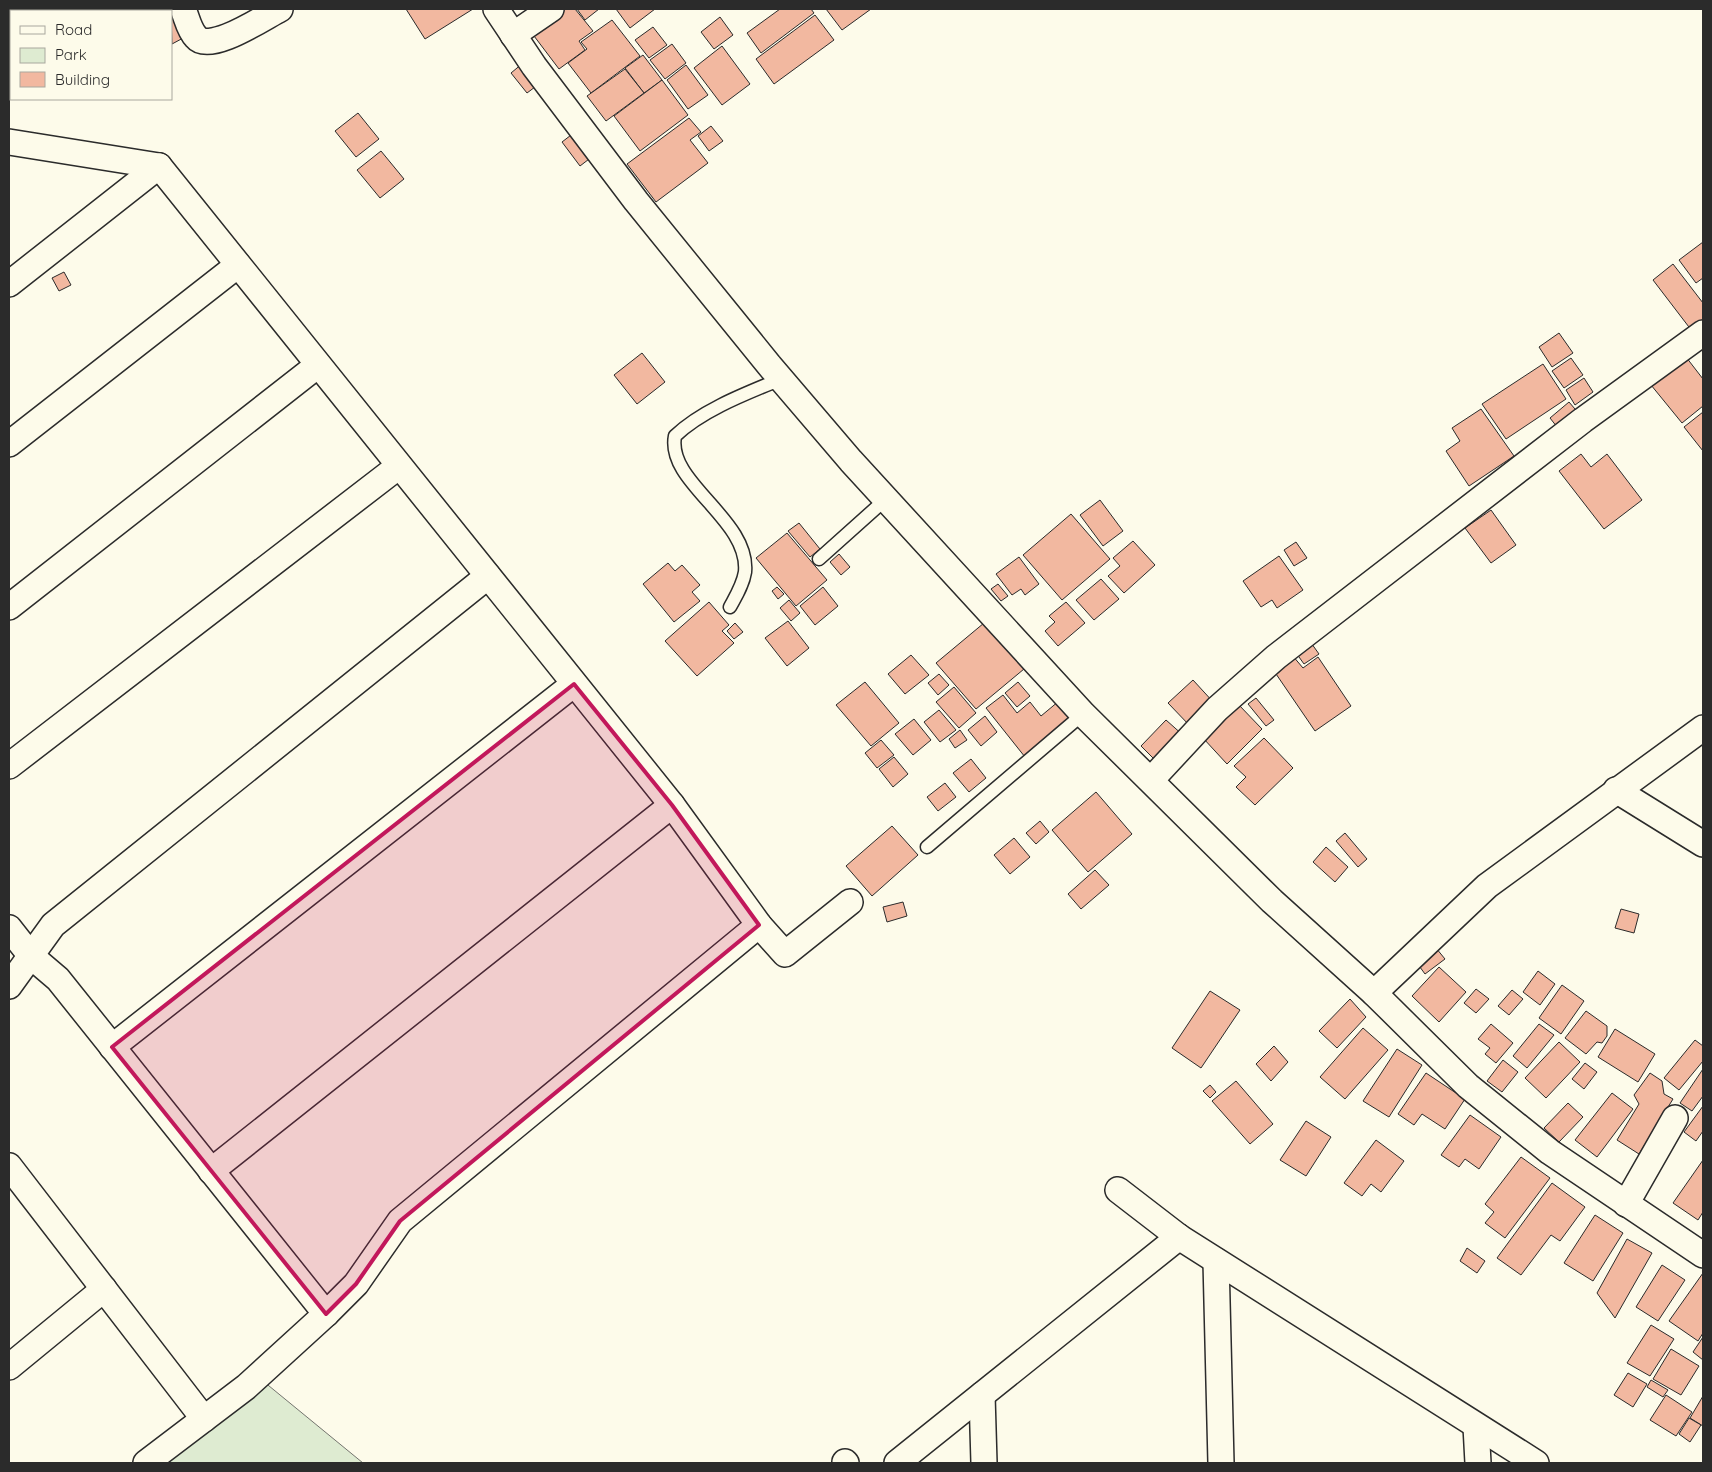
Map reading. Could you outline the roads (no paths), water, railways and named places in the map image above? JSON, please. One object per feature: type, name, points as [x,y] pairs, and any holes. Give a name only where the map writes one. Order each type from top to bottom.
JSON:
[{"type":"street","points":[[183,9],[197,38],[205,43],[219,41],[280,9]]},
{"type":"street","points":[[496,9],[534,66],[636,201],[781,379],[886,499],[1082,714],[1272,901],[1374,993],[1468,1086],[1550,1152],[1703,1254]]},
{"type":"street","points":[[513,35],[551,9]]},
{"type":"street","points":[[9,142],[159,166],[672,805],[759,926],[785,954],[850,902]]},
{"type":"street","points":[[9,284],[159,166]]},
{"type":"street","points":[[9,444],[238,265]]},
{"type":"street","points":[[1151,780],[1217,709],[1276,657],[1583,420],[1703,333]]},
{"type":"street","points":[[9,607],[318,365]]},
{"type":"street","points":[[9,766],[399,466]]},
{"type":"street","points":[[9,986],[53,925],[488,576]]},
{"type":"street","points":[[112,1046],[574,684]]},
{"type":"street","points":[[1374,993],[1487,886],[1703,728]]},
{"type":"street","points":[[1616,790],[1703,844]]},
{"type":"street","points":[[211,1171],[672,805]]},
{"type":"street","points":[[146,1463],[246,1387],[326,1314],[356,1284],[400,1222],[759,926]]},
{"type":"street","points":[[9,928],[30,956],[58,979],[326,1314]]},
{"type":"street","points":[[1626,1204],[1676,1118]]},
{"type":"street","points":[[9,1166],[204,1419]]},
{"type":"street","points":[[1118,1190],[1179,1237],[1536,1463]]},
{"type":"street","points":[[896,1463],[1179,1237]]},
{"type":"street","points":[[1216,1261],[1220,1463]]},
{"type":"street","points":[[9,1367],[104,1290]]},
{"type":"street","points":[[982,1395],[984,1463]]},
{"type":"street","points":[[1476,1426],[1478,1463]]},
{"type":"lane","points":[[730,607],[742,583],[744,557],[738,540],[684,471],[675,456],[675,436],[683,428],[734,399],[781,379]]},
{"type":"lane","points":[[819,559],[886,499]]},
{"type":"lane","points":[[927,847],[1082,714]]}]
